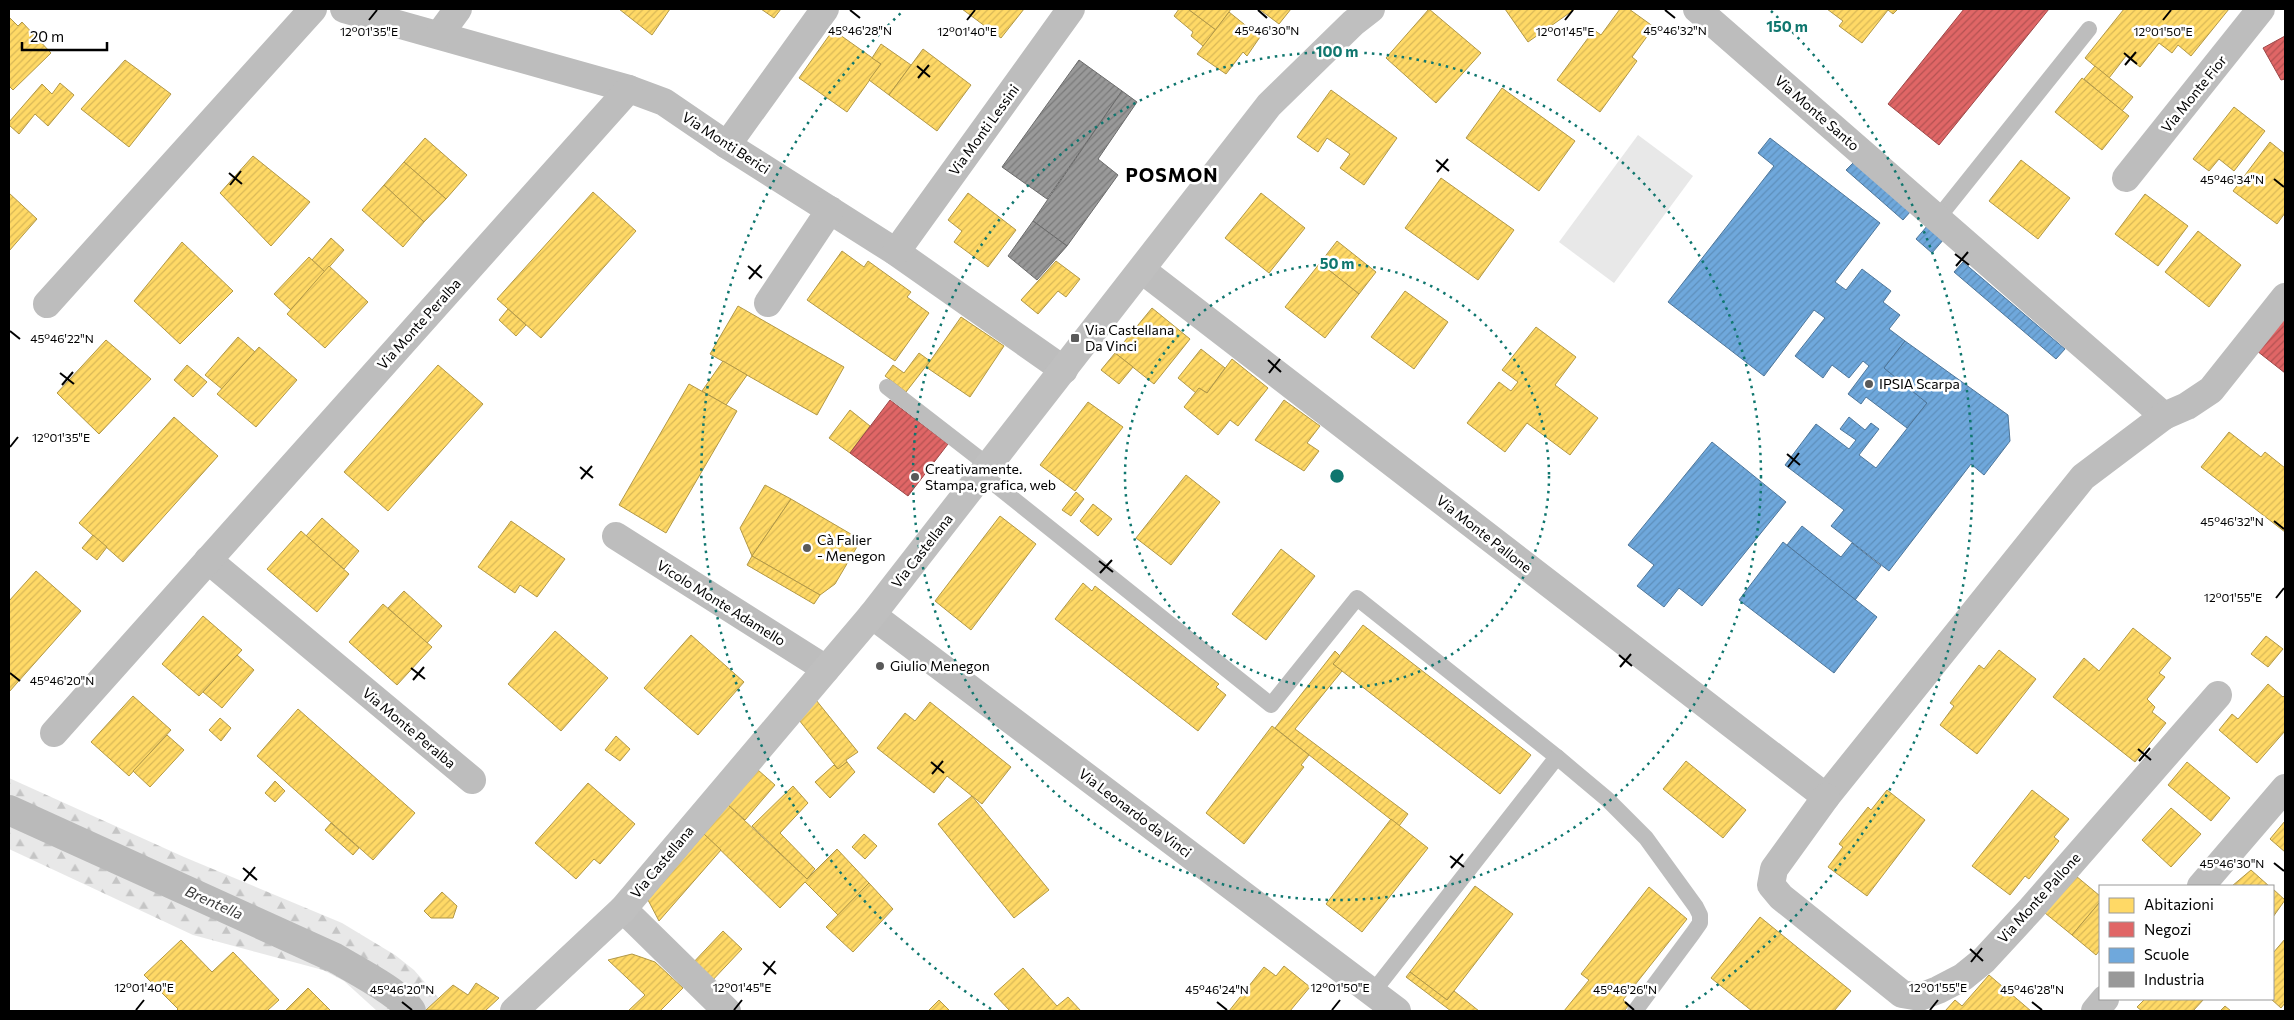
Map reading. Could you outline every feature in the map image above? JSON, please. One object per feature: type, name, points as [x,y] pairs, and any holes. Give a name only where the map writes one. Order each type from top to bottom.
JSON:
[{"type":"main road","name":"Via Castellana","points":[[514,1011],[623,909],[872,615],[1269,105],[1371,9]]},
{"type":"street","points":[[47,304],[313,9]]},
{"type":"street","name":"Via Monti Berici","points":[[344,9],[629,89],[664,102],[727,145],[896,252],[1064,370]]},
{"type":"street","points":[[439,35],[458,9]]},
{"type":"street","points":[[727,145],[825,9]]},
{"type":"street","name":"Via Monti Lessini","points":[[896,252],[1072,9]]},
{"type":"street","name":"Via Monte Santo","points":[[1697,9],[1938,218],[2105,367],[2164,416]]},
{"type":"street","name":"Via Monte Fior","points":[[2126,178],[2262,9]]},
{"type":"street","name":"Via Monte Peralba","points":[[54,733],[629,89]]},
{"type":"street","points":[[768,303],[830,210]]},
{"type":"street","name":"Via Monte Pallone","points":[[1142,270],[1826,797]]},
{"type":"street","name":"Via Monte Pallone","points":[[2218,695],[1984,960],[1963,977],[1920,997],[1902,994],[1781,897],[1771,886],[1774,869],[1826,797],[2083,477],[2164,416],[2187,406],[2211,390],[2285,297]]},
{"type":"street","name":"Vicolo Monte Adamello","points":[[616,536],[826,669]]},
{"type":"street","name":"Via Monte Peralba","points":[[208,560],[472,780]]},
{"type":"street","name":"Via Leonardo da Vinci","points":[[872,615],[1397,1011]]},
{"type":"street","points":[[2202,885],[2285,788]]},
{"type":"street","points":[[623,909],[727,1011]]},
{"type":"street","points":[[2095,1011],[2104,1000]]},
{"type":"lane","points":[[1938,218],[2089,29]]},
{"type":"lane","points":[[887,387],[1271,705],[1357,598],[1557,757],[1607,799],[1646,838],[1686,891],[1700,915],[1700,923],[1635,1011]]},
{"type":"lane","points":[[1373,992],[1557,757]]},
{"type":"green space","points":[[1638,135],[1693,176],[1614,283],[1559,242]]},
{"type":"green space","points":[[9,778],[184,857],[342,923],[395,955],[414,970],[450,1011],[377,1011],[344,981],[323,970],[193,935],[9,849]]},
{"type":"building: Abitazioni","points":[[619,9],[670,9],[652,35]]},
{"type":"building: Abitazioni","points":[[761,9],[781,9],[774,18]]},
{"type":"building: Abitazioni","points":[[962,9],[1024,9],[1001,38]]},
{"type":"building: Abitazioni","points":[[1179,9],[1188,9],[1216,30],[1203,46],[1191,36],[1193,32],[1174,16]]},
{"type":"building: Abitazioni","points":[[1188,9],[1231,9],[1216,30]]},
{"type":"building: Abitazioni","points":[[1259,9],[1291,9],[1279,24]]},
{"type":"building: Abitazioni","points":[[1429,9],[1481,53],[1436,103],[1386,58]]},
{"type":"building: Abitazioni","points":[[1505,9],[1575,9],[1528,42]]},
{"type":"building: Abitazioni","points":[[1620,9],[1629,9],[1654,27],[1632,57],[1637,61],[1600,112],[1557,80],[1594,30],[1601,35]]},
{"type":"building: Abitazioni","points":[[1827,9],[1898,9],[1893,14],[1888,10],[1862,43],[1839,26],[1843,21]]},
{"type":"building: Abitazioni","points":[[2124,9],[2229,9],[2191,56],[2178,45],[2172,53],[2159,43],[2140,67],[2126,56],[2109,78],[2085,58]]},
{"type":"building: Abitazioni","points":[[1229,12],[1260,37],[1247,56],[1243,52],[1226,74],[1197,54]]},
{"type":"building: Abitazioni","points":[[9,17],[18,26],[22,22],[51,53],[13,90],[9,86]]},
{"type":"building: Abitazioni","points":[[833,30],[881,64],[847,112],[799,78]]},
{"type":"building: Abitazioni","points":[[881,44],[911,65],[889,95],[869,80],[881,64],[872,58]]},
{"type":"building: Abitazioni","points":[[923,49],[971,85],[937,131],[889,95]]},
{"type":"building: Abitazioni","points":[[125,60],[171,94],[129,147],[81,109]]},
{"type":"building: Abitazioni","points":[[2095,66],[2133,97],[2122,111],[2084,79]]},
{"type":"building: Abitazioni","points":[[2082,78],[2129,116],[2102,150],[2055,112]]},
{"type":"building: Abitazioni","points":[[60,83],[74,95],[48,126],[35,114],[19,134],[9,125],[9,122],[42,84],[52,94]]},
{"type":"building: Abitazioni","points":[[1502,88],[1575,141],[1539,191],[1466,138]]},
{"type":"building: Abitazioni","points":[[1331,90],[1397,138],[1364,185],[1340,168],[1350,154],[1327,138],[1318,152],[1297,137]]},
{"type":"building: Abitazioni","points":[[2234,107],[2265,131],[2234,171],[2219,159],[2209,171],[2193,159]]},
{"type":"building: Abitazioni","points":[[425,138],[467,175],[446,199],[404,162]]},
{"type":"building: Abitazioni","points":[[2270,142],[2285,154],[2285,213],[2277,224],[2233,191]]},
{"type":"building: Abitazioni","points":[[253,156],[310,202],[271,246],[220,193]]},
{"type":"building: Abitazioni","points":[[2021,160],[2070,198],[2038,239],[1989,201]]},
{"type":"building: Abitazioni","points":[[404,162],[446,199],[424,222],[384,185]]},
{"type":"building: Abitazioni","points":[[1441,178],[1514,230],[1478,280],[1405,228]]},
{"type":"building: Abitazioni","points":[[384,185],[424,222],[403,247],[362,210]]},
{"type":"building: Abitazioni","points":[[593,192],[636,231],[541,338],[497,299]]},
{"type":"building: Abitazioni","points":[[9,193],[37,219],[9,251]]},
{"type":"building: Abitazioni","points":[[968,193],[1016,230],[988,267],[954,242],[962,231],[948,220]]},
{"type":"building: Abitazioni","points":[[1261,193],[1305,228],[1269,273],[1225,238]]},
{"type":"building: Abitazioni","points":[[2145,194],[2188,226],[2158,266],[2115,234]]},
{"type":"building: Abitazioni","points":[[2198,231],[2241,265],[2209,307],[2165,272]]},
{"type":"building: Abitazioni","points":[[331,238],[344,250],[325,272],[312,260]]},
{"type":"building: Abitazioni","points":[[1337,241],[1376,272],[1359,294],[1320,263]]},
{"type":"building: Abitazioni","points":[[182,242],[233,291],[180,344],[134,301]]},
{"type":"building: Abitazioni","points":[[842,251],[864,267],[868,261],[911,292],[907,297],[929,313],[895,361],[807,300]]},
{"type":"building: Abitazioni","points":[[309,257],[325,272],[291,310],[274,294]]},
{"type":"building: Abitazioni","points":[[1056,261],[1080,279],[1066,297],[1058,291],[1038,314],[1021,300]]},
{"type":"building: Abitazioni","points":[[1320,263],[1359,294],[1325,338],[1285,307]]},
{"type":"building: Abitazioni","points":[[329,266],[368,302],[325,348],[287,314]]},
{"type":"building: Abitazioni","points":[[1405,291],[1448,322],[1414,369],[1371,337]]},
{"type":"building: Abitazioni","points":[[738,306],[844,367],[817,415],[710,354]]},
{"type":"building: Abitazioni","points":[[1152,308],[1190,339],[1154,384],[1115,353]]},
{"type":"building: Abitazioni","points":[[508,309],[526,325],[516,336],[499,320]]},
{"type":"building: Abitazioni","points":[[961,317],[1004,346],[970,397],[926,367]]},
{"type":"building: Abitazioni","points":[[1536,327],[1576,357],[1555,385],[1598,418],[1570,455],[1527,423],[1505,452],[1467,423],[1499,382],[1511,391],[1518,382],[1502,370]]},
{"type":"building: Abitazioni","points":[[238,337],[255,352],[222,389],[205,375]]},
{"type":"building: Abitazioni","points":[[106,340],[151,379],[99,434],[57,393]]},
{"type":"building: Abitazioni","points":[[259,347],[297,380],[256,427],[217,394]]},
{"type":"building: Abitazioni","points":[[1201,349],[1225,368],[1207,393],[1199,388],[1196,393],[1178,378]]},
{"type":"building: Abitazioni","points":[[919,353],[930,361],[906,392],[885,376],[893,365],[904,373]]},
{"type":"building: Abitazioni","points":[[1115,353],[1133,367],[1119,384],[1101,370]]},
{"type":"building: Abitazioni","points":[[1232,359],[1268,388],[1238,426],[1230,420],[1218,435],[1184,407],[1199,388],[1207,393]]},
{"type":"building: Abitazioni","points":[[723,361],[747,375],[726,405],[702,391]]},
{"type":"building: Abitazioni","points":[[187,365],[207,382],[193,397],[174,380]]},
{"type":"building: Abitazioni","points":[[438,365],[483,404],[388,511],[344,472]]},
{"type":"building: Abitazioni","points":[[689,384],[737,411],[666,533],[619,505]]},
{"type":"building: Abitazioni","points":[[1284,400],[1320,426],[1307,443],[1319,451],[1304,471],[1255,440]]},
{"type":"building: Abitazioni","points":[[1088,402],[1123,427],[1075,491],[1040,465]]},
{"type":"building: Abitazioni","points":[[850,410],[870,426],[850,453],[829,438]]},
{"type":"building: Abitazioni","points":[[174,417],[218,456],[123,562],[79,523]]},
{"type":"building: Abitazioni","points":[[2229,432],[2261,457],[2265,452],[2285,468],[2285,532],[2201,467]]},
{"type":"building: Abitazioni","points":[[1186,475],[1220,502],[1171,565],[1136,538]]},
{"type":"building: Abitazioni","points":[[765,485],[791,499],[752,556],[740,528]]},
{"type":"building: Abitazioni","points":[[1076,492],[1084,499],[1071,516],[1062,510]]},
{"type":"building: Abitazioni","name":"Cà Falier - Menegon","points":[[791,499],[861,540],[835,584],[820,595],[752,556]]},
{"type":"building: Abitazioni","points":[[1093,504],[1112,519],[1098,536],[1080,521]]},
{"type":"building: Abitazioni","points":[[1000,516],[1036,544],[971,630],[935,601]]},
{"type":"building: Abitazioni","points":[[322,518],[359,551],[344,569],[306,536]]},
{"type":"building: Abitazioni","points":[[511,521],[565,559],[537,597],[520,585],[515,593],[478,567]]},
{"type":"building: Abitazioni","points":[[301,531],[349,574],[317,612],[267,569]]},
{"type":"building: Abitazioni","points":[[93,535],[107,547],[97,560],[82,548]]},
{"type":"building: Abitazioni","points":[[1281,549],[1315,576],[1266,640],[1232,614]]},
{"type":"building: Abitazioni","points":[[752,556],[820,595],[814,604],[747,565]]},
{"type":"building: Abitazioni","points":[[36,571],[81,611],[9,692],[9,601]]},
{"type":"building: Abitazioni","points":[[1083,583],[1092,591],[1095,586],[1219,684],[1216,687],[1226,695],[1198,731],[1055,619]]},
{"type":"building: Abitazioni","points":[[404,591],[442,626],[427,643],[388,608]]},
{"type":"building: Abitazioni","points":[[383,604],[432,647],[397,685],[349,642]]},
{"type":"building: Abitazioni","points":[[203,616],[242,650],[199,696],[162,664]]},
{"type":"building: Abitazioni","points":[[1363,625],[1531,755],[1500,794],[1333,664]]},
{"type":"building: Abitazioni","points":[[2133,628],[2171,658],[2159,673],[2165,677],[2147,699],[2155,707],[2152,712],[2166,723],[2135,762],[2053,697],[2084,658],[2099,671]]},
{"type":"building: Abitazioni","points":[[555,631],[608,678],[561,731],[508,684]]},
{"type":"building: Abitazioni","points":[[691,635],[744,682],[698,735],[644,688]]},
{"type":"building: Abitazioni","points":[[2266,636],[2283,649],[2268,667],[2251,654]]},
{"type":"building: Abitazioni","points":[[1999,650],[2036,679],[1977,754],[1940,725],[1954,706],[1950,703],[1979,665],[1984,669]]},
{"type":"building: Abitazioni","points":[[1335,651],[1340,656],[1333,664],[1342,671],[1295,729],[1408,814],[1399,826],[1275,728]]},
{"type":"building: Abitazioni","points":[[237,655],[254,670],[222,708],[203,692]]},
{"type":"building: Abitazioni","points":[[2268,684],[2283,697],[2285,695],[2285,731],[2257,763],[2219,730],[2232,714],[2238,719]]},
{"type":"building: Abitazioni","points":[[133,696],[171,730],[129,776],[91,742]]},
{"type":"building: Abitazioni","points":[[816,700],[858,752],[846,760],[847,762],[838,769],[799,720]]},
{"type":"building: Abitazioni","points":[[930,702],[1011,767],[982,804],[947,776],[934,793],[877,748],[905,713],[915,721]]},
{"type":"building: Abitazioni","points":[[298,709],[415,813],[373,860],[257,756]]},
{"type":"building: Abitazioni","points":[[220,718],[231,728],[221,741],[209,730]]},
{"type":"building: Abitazioni","points":[[1272,726],[1309,755],[1301,765],[1304,767],[1244,844],[1206,813]]},
{"type":"building: Abitazioni","points":[[167,735],[184,750],[150,787],[133,771]]},
{"type":"building: Abitazioni","points":[[616,736],[630,749],[620,761],[605,750]]},
{"type":"building: Abitazioni","points":[[1686,761],[1746,810],[1723,838],[1663,789]]},
{"type":"building: Abitazioni","points":[[847,762],[855,772],[830,798],[815,782],[834,765],[838,769]]},
{"type":"building: Abitazioni","points":[[2187,762],[2230,798],[2211,821],[2168,785]]},
{"type":"building: Abitazioni","points":[[758,770],[775,785],[745,820],[728,805]]},
{"type":"building: Abitazioni","points":[[275,781],[285,791],[275,802],[265,793]]},
{"type":"building: Abitazioni","points":[[588,783],[635,824],[600,864],[594,859],[576,879],[535,843]]},
{"type":"building: Abitazioni","points":[[793,786],[808,803],[780,833],[815,869],[807,879],[752,826]]},
{"type":"building: Abitazioni","points":[[1887,790],[1925,820],[1867,896],[1828,867],[1843,847],[1839,844],[1868,807],[1871,810]]},
{"type":"building: Abitazioni","points":[[2032,790],[2069,819],[2054,837],[2059,841],[2029,879],[2025,876],[2010,895],[1972,866]]},
{"type":"building: Abitazioni","points":[[972,796],[1049,890],[1014,918],[938,824]]},
{"type":"building: Abitazioni","points":[[728,805],[807,879],[837,849],[869,883],[838,915],[805,882],[780,908],[704,834]]},
{"type":"building: Abitazioni","points":[[2171,808],[2201,834],[2171,867],[2142,840]]},
{"type":"building: Abitazioni","points":[[1391,819],[1428,848],[1362,932],[1326,904]]},
{"type":"building: Abitazioni","points":[[2285,821],[2285,852],[2270,839]]},
{"type":"building: Abitazioni","points":[[331,823],[359,848],[353,855],[325,830]]},
{"type":"building: Abitazioni","points":[[704,834],[721,850],[659,921],[648,900]]},
{"type":"building: Abitazioni","points":[[864,834],[877,846],[865,859],[852,847]]},
{"type":"building: Abitazioni","points":[[2251,870],[2268,885],[2233,885]]},
{"type":"building: Abitazioni","points":[[2076,876],[2099,895],[2099,903],[2072,935],[2045,913]]},
{"type":"building: Abitazioni","points":[[869,883],[893,909],[853,952],[826,927]]},
{"type":"building: Abitazioni","points":[[1475,886],[1513,914],[1447,1000],[1410,972]]},
{"type":"building: Abitazioni","points":[[1649,887],[1687,919],[1623,1000],[1629,1005],[1624,1011],[1564,1011],[1589,980],[1581,974]]},
{"type":"building: Abitazioni","points":[[2274,890],[2285,900],[2274,916]]},
{"type":"building: Abitazioni","points":[[442,892],[457,906],[453,918],[431,918],[424,911]]},
{"type":"building: Abitazioni","points":[[2099,903],[2099,951],[2096,955],[2072,935]]},
{"type":"building: Abitazioni","points":[[1760,917],[1851,991],[1834,1011],[1752,1011],[1711,978]]},
{"type":"building: Abitazioni","points":[[723,931],[742,949],[709,984],[690,966]]},
{"type":"building: Abitazioni","points":[[2285,939],[2285,1003],[2281,1008],[2272,1000],[2274,1000],[2274,952]]},
{"type":"building: Abitazioni","points":[[181,940],[212,972],[233,952],[279,1000],[267,1011],[176,1011],[178,1009],[144,975]]},
{"type":"building: Abitazioni","points":[[632,954],[655,962],[683,988],[660,1011],[628,1011],[645,995],[608,960]]},
{"type":"building: Abitazioni","points":[[1284,966],[1310,987],[1290,1011],[1229,1011],[1264,967],[1276,976]]},
{"type":"building: Abitazioni","points":[[1023,968],[1057,1006],[1068,997],[1081,1011],[1010,1011],[994,994]]},
{"type":"building: Abitazioni","points":[[1410,972],[1447,1000],[1454,991],[1479,1011],[1451,1011],[1406,977]]},
{"type":"building: Abitazioni","points":[[1989,975],[2031,1011],[1945,1011],[1955,1000],[1962,1006]]},
{"type":"building: Abitazioni","points":[[476,983],[499,998],[485,1011],[426,1010],[453,985],[468,995]]},
{"type":"building: Abitazioni","points":[[308,988],[331,1011],[285,1011]]},
{"type":"building: Abitazioni","points":[[939,1000],[950,1011],[928,1011]]},
{"type":"building: Abitazioni","points":[[2144,1000],[2203,1000],[2193,1011],[2142,1011],[2137,1007]]},
{"type":"building: Abitazioni","points":[[2225,1006],[2231,1011],[2220,1011]]},
{"type":"building: Negozi","points":[[1964,9],[2049,9],[1939,145],[1888,104]]},
{"type":"building: Negozi","points":[[2285,36],[2285,79],[2281,80],[2263,48]]},
{"type":"building: Negozi","points":[[2285,315],[2285,373],[2257,351]]},
{"type":"building: Negozi","points":[[890,400],[948,444],[908,496],[850,453]]},
{"type":"building: Scuole","points":[[1770,138],[1880,223],[1835,282],[1846,290],[1862,269],[1891,291],[1883,302],[1900,315],[1889,329],[1905,341],[1884,368],[1927,403],[1907,428],[1866,397],[1861,404],[1848,394],[1869,366],[1863,361],[1849,378],[1832,365],[1823,378],[1795,356],[1825,318],[1814,310],[1764,376],[1668,302],[1774,166],[1758,153]]},
{"type":"building: Scuole","points":[[1854,162],[1911,211],[1903,220],[1846,170]]},
{"type":"building: Scuole","points":[[1928,225],[1944,239],[1932,253],[1916,239]]},
{"type":"building: Scuole","points":[[1963,262],[2065,349],[2056,359],[1954,272]]},
{"type":"building: Scuole","points":[[1905,341],[2008,415],[2010,441],[1984,475],[1971,464],[1889,571],[1831,526],[1844,510],[1785,465],[1816,424],[1849,449],[1856,440],[1840,429],[1849,417],[1865,430],[1871,423],[1879,429],[1859,455],[1876,468],[1927,403],[1884,368]]},
{"type":"building: Scuole","points":[[1712,442],[1786,502],[1702,606],[1679,588],[1664,607],[1637,586],[1654,565],[1628,545]]},
{"type":"building: Scuole","points":[[1802,526],[1841,557],[1852,543],[1881,566],[1855,600],[1787,545]]},
{"type":"building: Scuole","points":[[1783,542],[1877,617],[1834,673],[1739,600]]},
{"type":"building: Industria","points":[[1079,60],[1122,91],[1047,199],[1002,167]]},
{"type":"building: Industria","points":[[1122,91],[1137,102],[1098,159],[1118,175],[1067,246],[1033,221]]},
{"type":"building: Industria","points":[[1033,221],[1067,246],[1037,280],[1008,256]]},
{"type":"waterway","name":"Brentella","points":[[9,810],[335,958],[387,989],[406,1004],[411,1011]]},
{"type":"place","name":"Via Castellana Da Vinci","points":[[1075,338]]},
{"type":"place","name":"IPSIA Scarpa","points":[[1869,384]]},
{"type":"place","name":"Creativamente. Stampa, grafica, web","points":[[915,477]]},
{"type":"place","name":"Cà Falier - Menegon","points":[[807,548]]},
{"type":"place","name":"Giulio Menegon","points":[[880,666]]},
{"type":"district","name":"POSMON","points":[[1172,175]]}]
